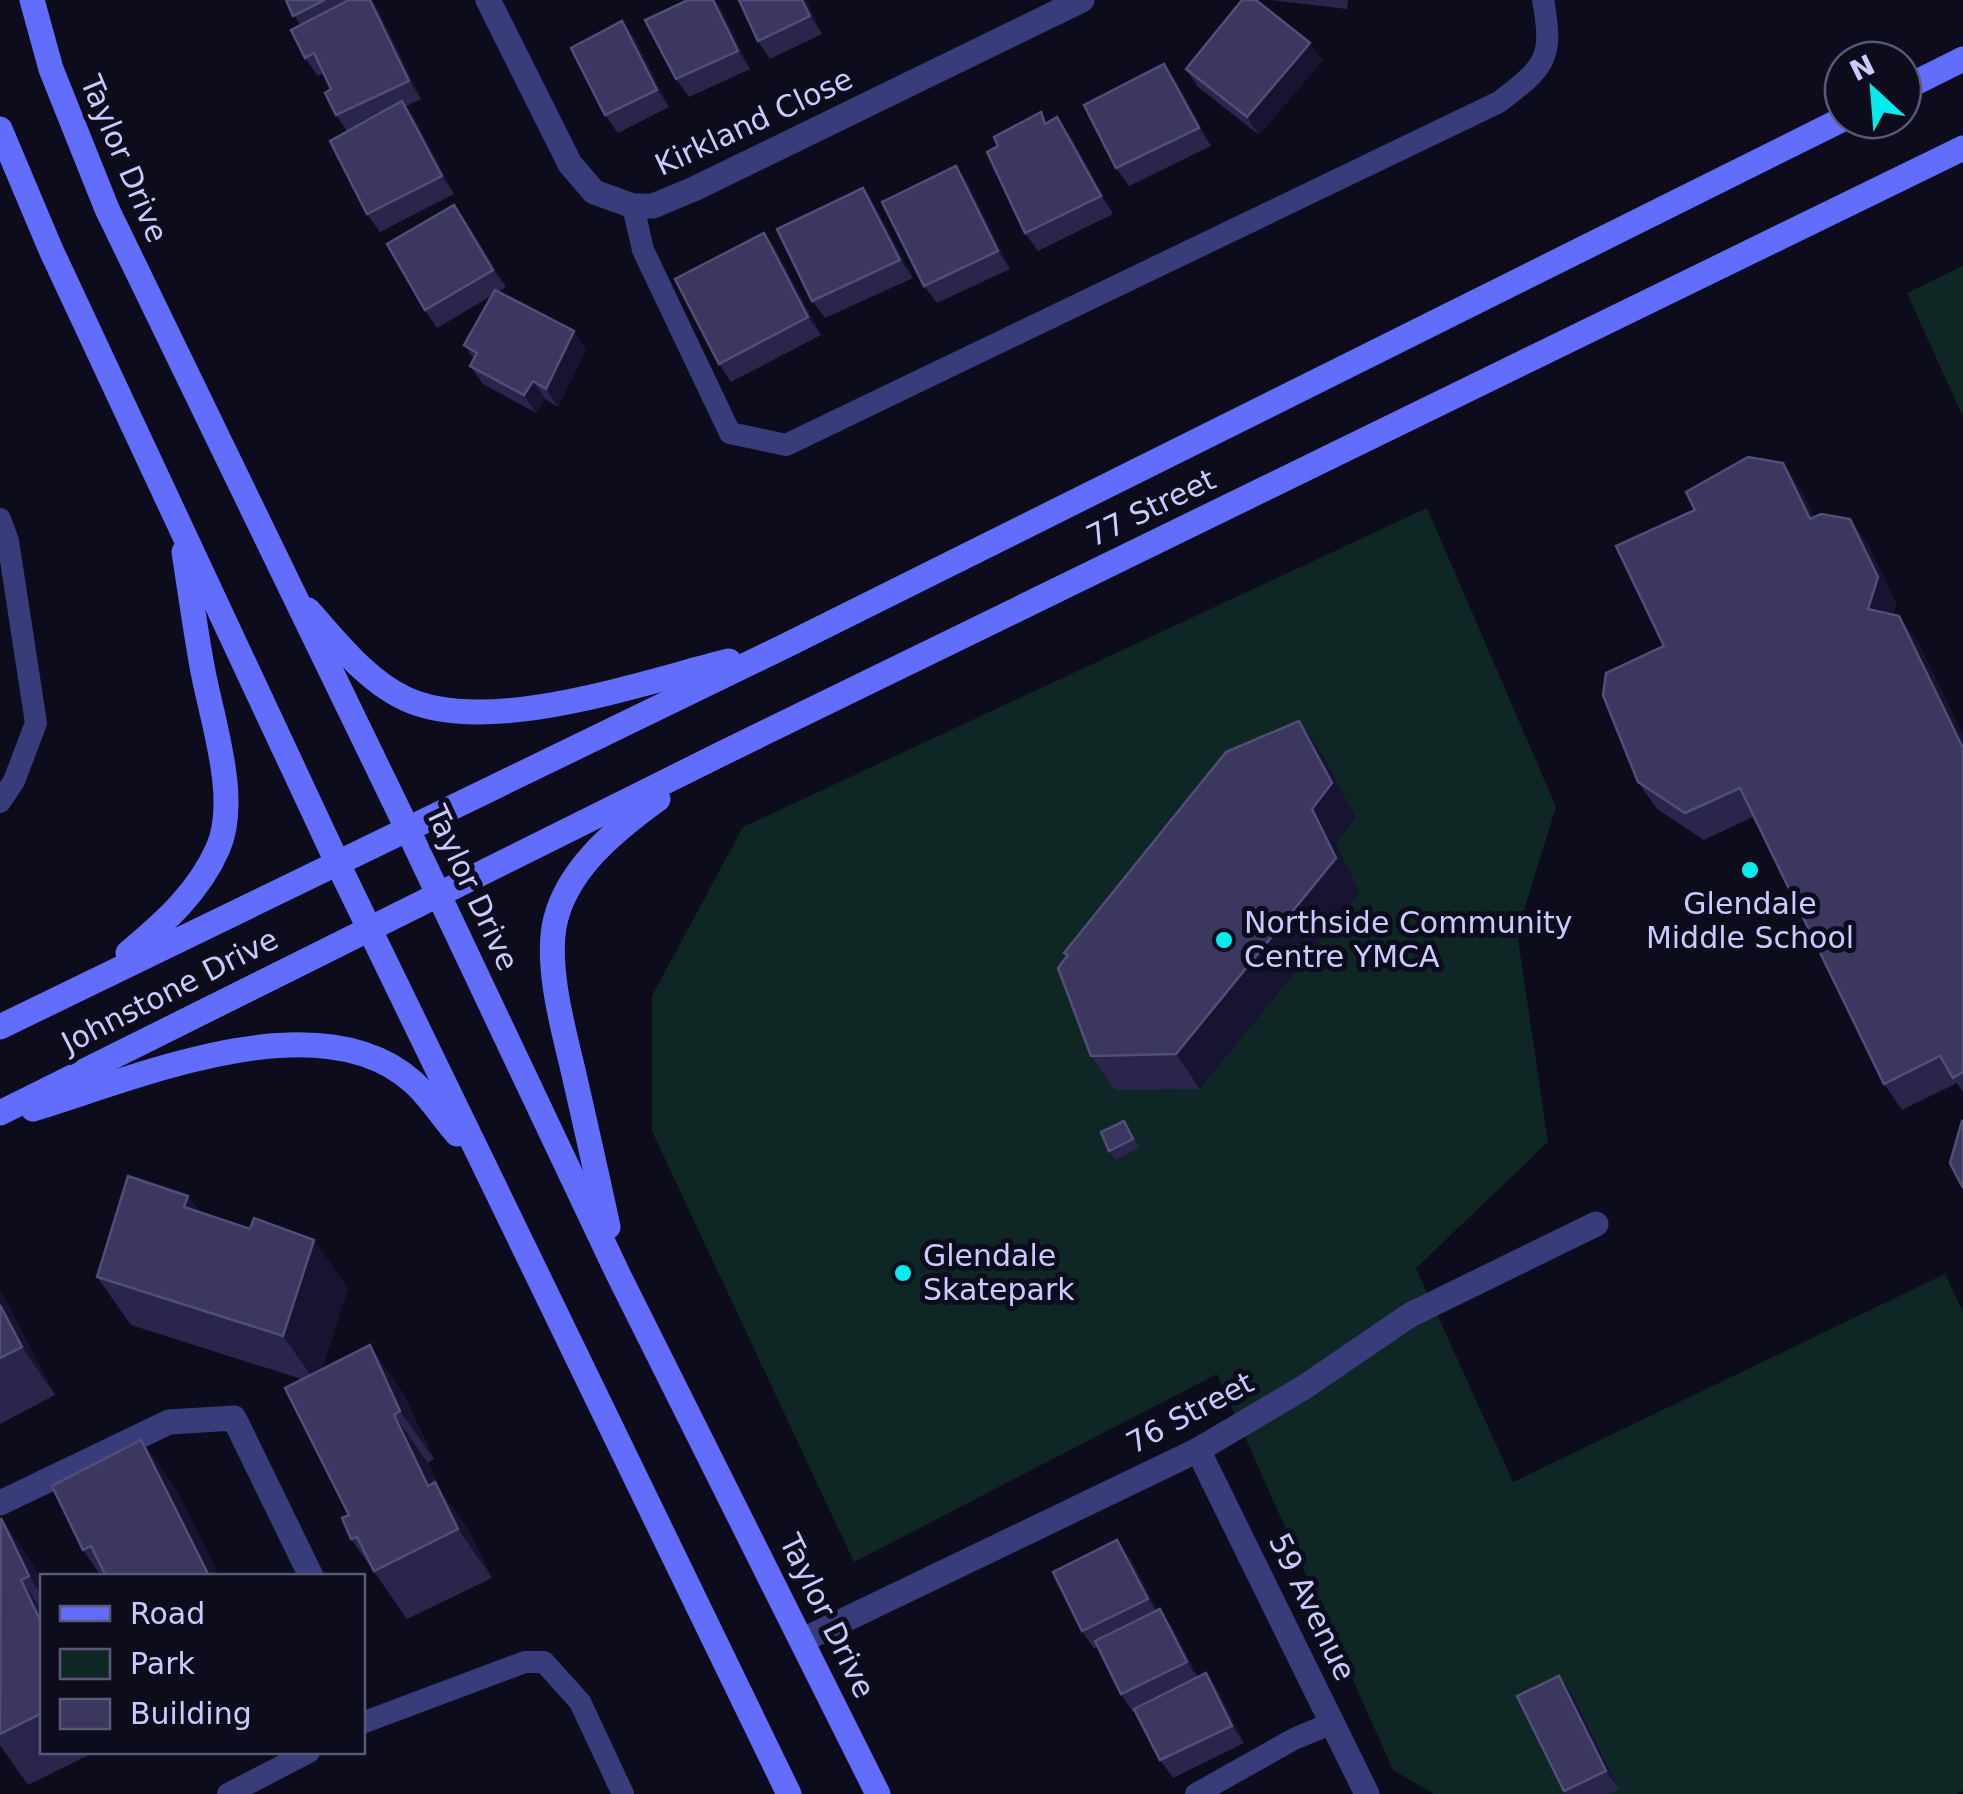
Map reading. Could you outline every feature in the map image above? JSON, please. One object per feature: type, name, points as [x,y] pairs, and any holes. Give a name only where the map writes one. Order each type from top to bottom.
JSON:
[{"type":"main road","name":"Taylor Drive","points":[[32,0],[52,69],[107,209],[620,1276],[878,1794]]},
{"type":"main road","points":[[1923,79],[1963,59]]},
{"type":"main road","name":"77 Street","points":[[336,862],[783,647],[1823,129]]},
{"type":"main road","points":[[0,130],[51,250],[336,862],[790,1794]]},
{"type":"main road","name":"77 Street","points":[[369,928],[1963,148]]},
{"type":"main road","points":[[98,978],[172,916],[220,845],[224,786],[179,520]]},
{"type":"main road","points":[[288,589],[369,676],[403,698],[435,710],[491,714],[576,699],[783,647]]},
{"type":"main road","points":[[620,1276],[556,993],[554,926],[586,862],[626,822],[725,752]]},
{"type":"main road","name":"Johnstone Drive","points":[[0,1027],[336,862]]},
{"type":"main road","name":"Johnstone Drive","points":[[0,1116],[369,928]]},
{"type":"main road","points":[[0,1116],[194,1060],[253,1048],[344,1047],[378,1060],[412,1081],[481,1164]]},
{"type":"street","name":"Kirkland Close","points":[[488,0],[570,164],[594,192],[633,206],[652,206],[685,193],[1082,0]]},
{"type":"street","name":"76 Street","points":[[803,1640],[1198,1450],[1304,1388],[1410,1314],[1596,1224]]},
{"type":"street","points":[[0,1503],[169,1422],[234,1418],[310,1574]]},
{"type":"street","name":"59 Avenue","points":[[1198,1450],[1367,1794]]},
{"type":"lane","points":[[633,206],[644,250],[730,432],[786,445],[1498,102],[1535,75],[1550,39],[1544,0]]},
{"type":"lane","points":[[0,519],[8,542],[36,723],[14,781],[0,802]]},
{"type":"lane","points":[[365,1722],[525,1662],[544,1662],[580,1702],[623,1794]]},
{"type":"lane","points":[[1196,1794],[1294,1739],[1332,1723]]},
{"type":"lane","points":[[228,1794],[305,1754]]},
{"type":"green space","points":[[1963,266],[1963,417],[1907,293]]},
{"type":"green space","points":[[1427,508],[1556,807],[1517,932],[1548,1142],[1416,1268],[1513,1482],[1945,1274],[1963,1312],[1963,1791],[1956,1794],[1434,1794],[1393,1770],[1217,1374],[854,1562],[652,1131],[652,996],[743,827]]},
{"type":"building","points":[[286,0],[325,0],[293,16]]},
{"type":"building","points":[[349,0],[370,0],[409,81],[336,115],[325,93],[331,89],[314,53],[305,58],[291,30]]},
{"type":"building","points":[[688,0],[713,0],[738,51],[676,79],[645,20]]},
{"type":"building","points":[[739,0],[802,0],[810,16],[758,41]]},
{"type":"building","points":[[1242,0],[1256,0],[1310,43],[1247,117],[1186,69]]},
{"type":"building","points":[[622,21],[657,90],[605,115],[571,48]]},
{"type":"building","points":[[1164,64],[1199,128],[1116,168],[1084,105]]},
{"type":"building","points":[[402,101],[442,176],[367,214],[330,141]]},
{"type":"building","points":[[1041,112],[1045,124],[1057,117],[1101,196],[1025,233],[987,152],[998,146],[994,137]]},
{"type":"building","points":[[956,166],[998,251],[924,286],[882,202]]},
{"type":"building","points":[[863,188],[900,260],[812,301],[777,229]]},
{"type":"building","points":[[454,205],[493,270],[425,310],[387,244]]},
{"type":"building","points":[[764,233],[808,317],[719,364],[675,279]]},
{"type":"building","points":[[495,290],[574,331],[546,389],[533,381],[524,395],[470,366],[477,353],[464,345]]},
{"type":"building","points":[[1748,457],[1783,463],[1810,519],[1821,514],[1850,519],[1878,577],[1868,609],[1899,616],[1963,748],[1963,1072],[1953,1078],[1940,1056],[1884,1084],[1740,788],[1685,813],[1638,782],[1603,695],[1606,673],[1664,646],[1616,546],[1695,510],[1686,492]]},
{"type":"building","name":"Northside Community Centre YMCA","points":[[1299,721],[1332,783],[1312,809],[1336,858],[1176,1054],[1091,1056],[1058,968],[1068,955],[1064,953],[1226,752]]},
{"type":"building","points":[[1124,1121],[1133,1139],[1109,1151],[1101,1132]]},
{"type":"building","points":[[1963,1121],[1963,1188],[1950,1163]]},
{"type":"building","points":[[128,1176],[188,1196],[184,1207],[250,1229],[254,1218],[314,1240],[283,1336],[97,1277]]},
{"type":"building","points":[[0,1305],[22,1347],[0,1358]]},
{"type":"building","points":[[370,1345],[400,1411],[394,1415],[428,1486],[435,1482],[458,1529],[374,1571],[357,1537],[351,1539],[342,1518],[349,1515],[285,1388]]},
{"type":"building","points":[[141,1440],[208,1574],[105,1574],[91,1546],[83,1550],[52,1486]]},
{"type":"building","points":[[1,1518],[29,1576],[21,1580],[40,1620],[40,1714],[0,1734]]},
{"type":"building","points":[[1117,1540],[1148,1599],[1082,1631],[1053,1572]]},
{"type":"building","points":[[1160,1609],[1187,1662],[1121,1694],[1095,1641]]},
{"type":"building","points":[[1206,1673],[1232,1726],[1160,1760],[1134,1709]]},
{"type":"building","points":[[1559,1676],[1606,1771],[1564,1791],[1517,1696]]},
{"type":"place","name":"Glendale Middle School","points":[[1750,870]]},
{"type":"place","name":"Northside Community Centre YMCA","points":[[1224,940]]},
{"type":"place","name":"Glendale Skatepark","points":[[903,1273]]}]
